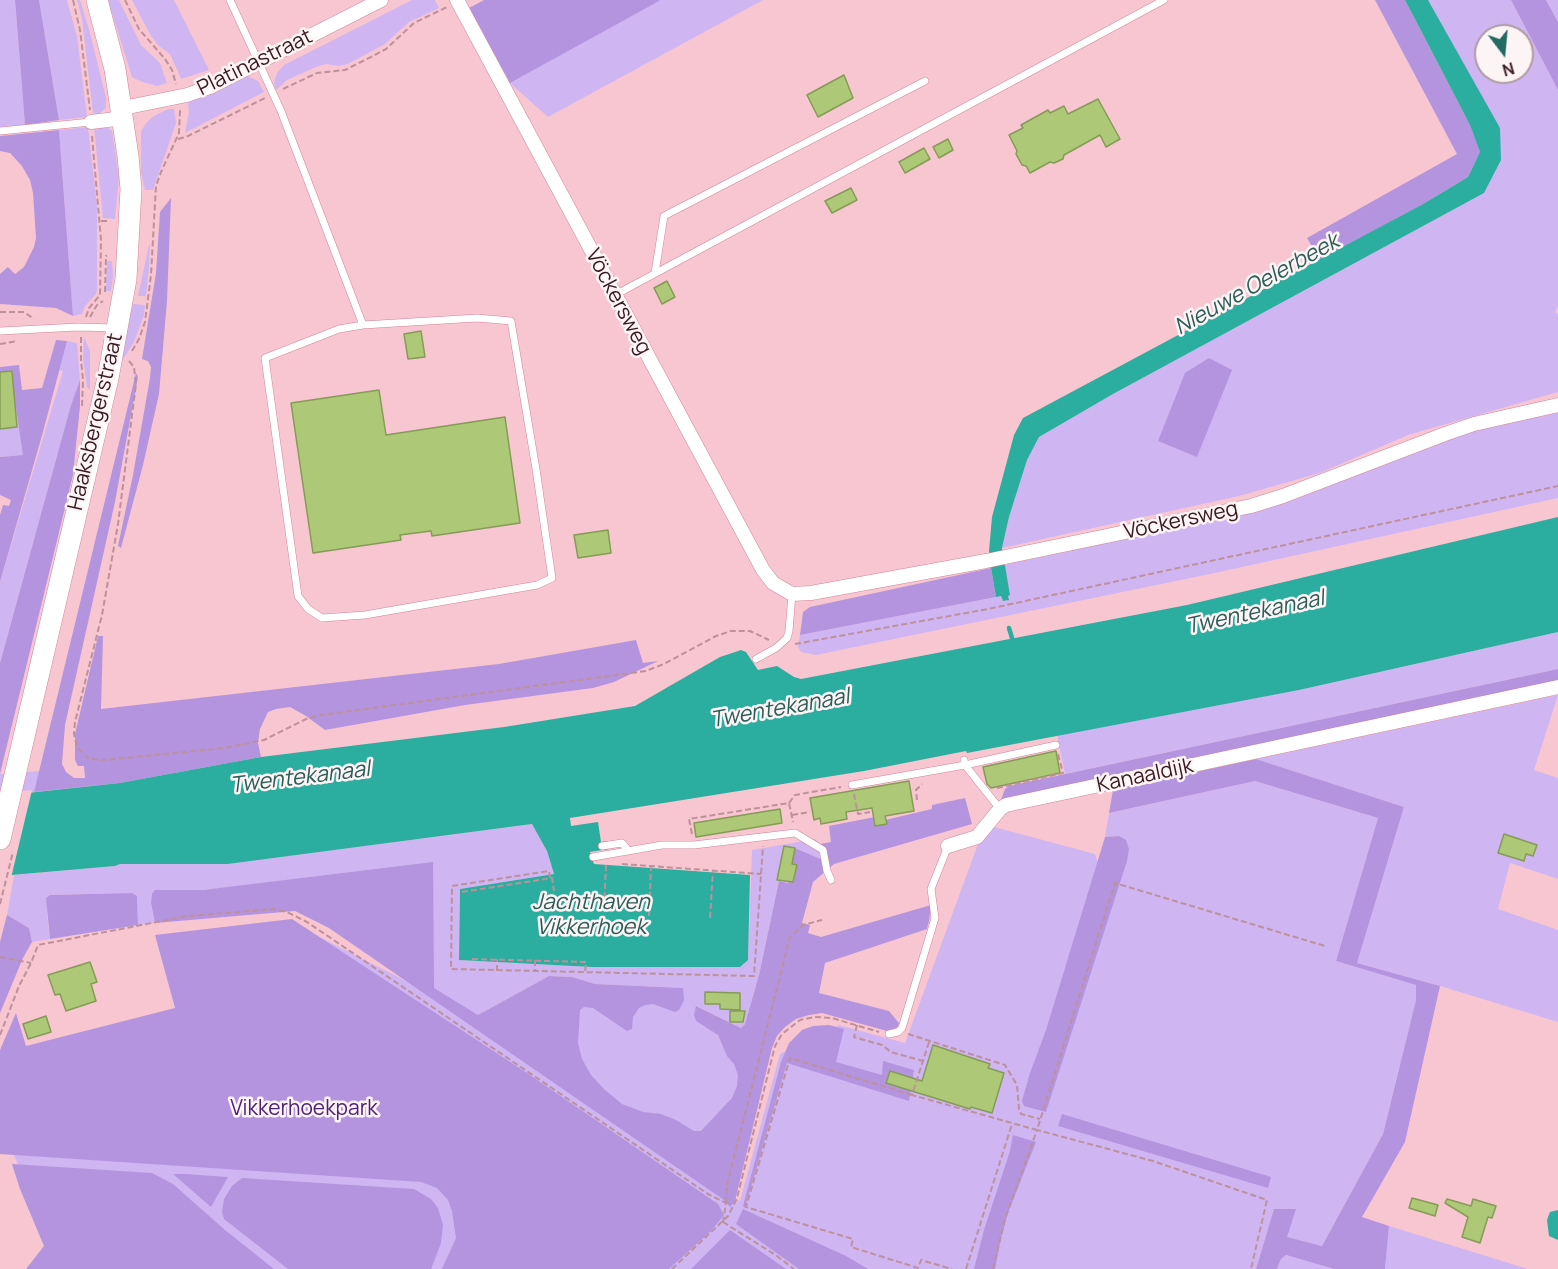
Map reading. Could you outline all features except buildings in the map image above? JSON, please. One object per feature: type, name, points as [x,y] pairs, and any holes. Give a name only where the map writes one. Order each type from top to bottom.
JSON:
[{"type":"main road","name":"Haaksbergerstraat","points":[[0,839],[123,298],[131,189],[123,113],[115,69],[97,0]]},
{"type":"street","name":"Platinastraat","points":[[91,122],[210,87],[381,0]]},
{"type":"street","name":"Vöckersweg","points":[[457,1],[763,570],[773,583],[792,594],[811,593],[986,561],[1251,506],[1474,424],[1558,405]]},
{"type":"street","name":"Kanaaldijk","points":[[1000,809],[1017,803],[1558,687]]},
{"type":"street","points":[[948,846],[977,837],[1000,809]]},
{"type":"lane","points":[[230,0],[273,94],[363,325]]},
{"type":"lane","points":[[615,295],[1164,0]]},
{"type":"lane","points":[[655,273],[664,216],[925,81]]},
{"type":"lane","points":[[0,131],[91,122]]},
{"type":"lane","points":[[477,318],[511,321],[552,578],[537,585],[365,615],[322,618],[308,609],[298,596],[265,358],[339,329],[363,325],[477,318]]},
{"type":"lane","points":[[0,332],[118,328]]},
{"type":"lane","points":[[756,659],[783,643],[789,631],[792,594]]},
{"type":"lane","points":[[852,785],[1056,745]]},
{"type":"lane","points":[[964,763],[1000,809]]},
{"type":"lane","points":[[593,857],[662,844],[694,845],[795,832],[824,850],[827,871],[831,880]]},
{"type":"lane","points":[[602,846],[622,843],[628,850]]},
{"type":"lane","points":[[889,1034],[898,1032],[902,1028],[935,918],[931,890],[948,846]]},
{"type":"path","name":"Haaksbergerstraat","points":[[73,0],[80,30],[91,122],[99,221],[100,295],[89,308],[86,317]]},
{"type":"path","name":"Haaksbergerstraat","points":[[124,0],[140,30],[172,70],[178,97],[180,126],[177,139],[158,179],[154,199],[151,275],[145,322],[139,339],[127,358],[134,368],[136,384],[118,524],[102,615],[82,686],[74,728],[77,747],[84,756],[90,759],[105,760],[225,748],[264,740],[306,719],[321,715],[646,670],[664,664],[716,636],[731,631],[750,631],[783,643]]},
{"type":"path","points":[[177,139],[186,137],[317,73],[345,70],[386,49],[414,23],[457,1]]},
{"type":"path","points":[[99,221],[110,221]]},
{"type":"path","points":[[78,318],[91,316],[97,305],[103,302],[107,256]]},
{"type":"path","points":[[0,312],[24,312],[37,320]]},
{"type":"path","name":"Haaksbergerstraat","points":[[82,410],[83,380],[80,344],[83,328]]},
{"type":"path","points":[[0,344],[17,342]]},
{"type":"path","points":[[783,643],[804,644],[988,609],[1558,486]]},
{"type":"path","points":[[986,791],[1063,773],[1056,745]]},
{"type":"path","points":[[917,800],[916,790],[923,782],[921,773]]},
{"type":"path","points":[[852,785],[858,814],[870,812]]},
{"type":"path","points":[[694,845],[689,819],[789,803],[795,795],[841,787]]},
{"type":"path","points":[[789,803],[795,832]]},
{"type":"path","points":[[792,815],[810,812]]},
{"type":"path","points":[[554,891],[549,871],[452,885],[451,969],[754,976],[764,836]]},
{"type":"path","points":[[593,857],[606,862],[651,867],[761,874]]},
{"type":"path","points":[[603,907],[606,862]]},
{"type":"path","points":[[649,915],[651,867]]},
{"type":"path","points":[[710,918],[713,871]]},
{"type":"path","points":[[509,877],[510,885]]},
{"type":"path","points":[[462,892],[550,878]]},
{"type":"path","points":[[993,1269],[1005,1219],[1040,1119],[1115,883],[1325,946]]},
{"type":"path","points":[[0,904],[2,896]]},
{"type":"path","points":[[0,1035],[38,945],[188,916],[272,909],[286,912],[308,922],[708,1194],[726,1203]]},
{"type":"path","points":[[723,1222],[727,1185],[790,937],[803,926],[822,920]]},
{"type":"path","points":[[0,957],[31,963]]},
{"type":"path","points":[[472,959],[586,962],[585,973]]},
{"type":"path","points":[[496,971],[497,959]]},
{"type":"path","points":[[535,960],[535,972]]},
{"type":"path","points":[[672,1269],[723,1222],[737,1198],[778,1040],[788,1028],[808,1018],[824,1017],[889,1034]]},
{"type":"path","points":[[857,1025],[854,1037],[882,1045],[891,1052],[923,1061]]},
{"type":"path","points":[[902,1028],[910,1036],[1005,1065],[1017,1085],[1021,1114],[1040,1119]]},
{"type":"path","points":[[912,1095],[929,1042]]},
{"type":"path","points":[[952,1269],[921,1260],[918,1268],[851,1247],[853,1239],[746,1207],[790,1059],[1012,1124],[1153,1161],[1267,1200],[1251,1269]]},
{"type":"path","points":[[921,1066],[926,1068]]},
{"type":"path","points":[[966,1269],[1012,1124]]},
{"type":"path","points":[[723,1222],[794,1269]]},
{"type":"green space","points":[[0,0],[15,0],[25,125],[0,127]]},
{"type":"green space","points":[[15,0],[39,0],[59,120],[25,125]]},
{"type":"green space","points":[[39,0],[67,0],[77,36],[87,117],[59,120]]},
{"type":"green space","points":[[77,0],[80,0],[89,29],[106,98],[106,108],[99,114],[93,113],[82,19]]},
{"type":"green space","points":[[108,0],[119,0],[141,45],[160,63],[167,83],[157,86],[132,77]]},
{"type":"green space","points":[[132,0],[174,0],[209,70],[181,79],[170,54],[151,36]]},
{"type":"green space","points":[[412,0],[435,0],[439,8],[409,22],[385,44],[348,64],[338,66],[326,64],[316,67],[287,80],[276,90],[274,83],[277,73],[284,65]]},
{"type":"green space","points":[[484,0],[659,1],[510,83],[469,8]]},
{"type":"green space","points":[[659,0],[763,0],[548,117],[510,83]]},
{"type":"green space","points":[[1375,0],[1405,0],[1470,125],[1480,152],[1468,177],[1320,260],[1307,238],[1457,154]]},
{"type":"green space","points":[[1428,0],[1511,0],[1524,24],[1474,24],[1474,84],[1534,84],[1534,44],[1558,90],[1558,306],[1555,312],[1558,314],[1558,392],[1408,435],[1320,473],[1239,496],[1002,548],[1027,460],[1039,437],[1113,394],[1484,193],[1449,39]]},
{"type":"green space","points":[[1511,0],[1546,0],[1558,22],[1558,90],[1534,44],[1534,24],[1524,24]]},
{"type":"green space","points":[[1546,0],[1558,0],[1558,22]]},
{"type":"green space","points":[[248,76],[258,81],[264,92],[185,133],[189,112],[188,103]]},
{"type":"green space","points":[[168,109],[174,109],[176,123],[153,190],[145,190],[141,172],[141,131],[154,116]]},
{"type":"green space","points":[[88,127],[97,206],[97,289],[82,314],[73,316],[59,130]]},
{"type":"green space","points":[[94,127],[107,127],[112,131],[119,177],[115,219],[103,218]]},
{"type":"green space","points":[[59,130],[73,316],[56,308],[0,304],[0,274],[8,267],[15,274],[24,267],[36,238],[30,180],[22,166],[10,153],[0,151],[0,136]]},
{"type":"green space","points":[[171,198],[167,301],[159,394],[121,548],[118,546],[150,378],[151,367],[148,361],[142,359],[156,273],[160,212]]},
{"type":"green space","points":[[149,245],[146,296],[138,296]]},
{"type":"green space","points":[[107,261],[112,261],[111,291],[106,291]]},
{"type":"green space","points":[[133,304],[145,305],[144,315],[134,342],[124,358],[121,358]]},
{"type":"green space","points":[[84,337],[90,351],[90,390],[87,387],[83,359]]},
{"type":"green space","points":[[56,340],[67,341],[0,582],[0,515],[3,505],[9,506],[11,500],[0,495],[0,457],[23,455],[15,401],[0,401],[0,367],[19,365],[22,390],[42,388]]},
{"type":"green space","points":[[67,341],[77,343],[80,380],[71,405],[0,663],[0,582],[63,371],[59,370]]},
{"type":"green space","points":[[1209,358],[1232,370],[1197,457],[1158,441],[1185,373]]},
{"type":"green space","points":[[136,373],[138,377],[115,502],[65,725],[62,764],[66,772],[74,778],[85,778],[84,766],[78,766],[75,760],[75,734],[98,636],[103,636],[101,709],[499,664],[636,640],[643,663],[658,661],[614,682],[593,688],[465,705],[325,730],[290,707],[276,709],[268,712],[260,729],[258,743],[261,757],[120,783],[34,792]]},
{"type":"green space","points":[[80,380],[80,406],[73,475],[0,774],[0,663],[71,405]]},
{"type":"green space","points":[[0,401],[15,401],[24,455],[0,457]]},
{"type":"green space","points":[[1558,411],[1558,498],[1210,574],[816,655],[801,652],[798,647],[800,635],[1001,596],[1003,601],[1008,600],[1010,594],[1004,565],[1270,508],[1469,431]]},
{"type":"green space","points":[[991,568],[996,597],[800,635],[803,612],[810,607]]},
{"type":"green space","points":[[1558,632],[1558,669],[1065,774],[1057,735],[1299,690]]},
{"type":"green space","points":[[1558,669],[1558,682],[1001,800],[1005,789],[1009,786]]},
{"type":"green space","points":[[1558,695],[1534,770],[1558,778],[1558,879],[1510,863],[1498,909],[1558,930],[1558,1022],[1357,963],[1404,807],[1256,759]]},
{"type":"green space","points":[[1256,759],[1404,807],[1357,963],[1440,986],[1405,1142],[1362,1217],[1389,1226],[1385,1269],[1334,1269],[1286,1255],[1281,1259],[1277,1269],[1256,1269],[1274,1209],[1296,1209],[1287,1237],[1322,1246],[1383,1134],[1416,1000],[1416,985],[1336,961],[1378,818],[1255,781],[1109,813],[1113,790]]},
{"type":"green space","points":[[40,771],[34,792],[0,796],[0,774]]},
{"type":"green space","points":[[1255,781],[1378,818],[1336,961],[1416,985],[1416,1000],[1383,1134],[1322,1246],[1286,1237],[1288,1230],[1269,1226],[1256,1269],[35,1269],[49,1238],[2,1127],[26,1049],[178,1010],[292,923],[470,1011],[433,988],[433,875],[203,890],[155,890],[151,903],[155,923],[138,925],[137,896],[132,893],[50,895],[47,914],[50,939],[32,942],[29,928],[7,915],[14,875],[120,864],[228,864],[533,824],[547,851],[554,874],[460,889],[459,960],[592,967],[740,967],[748,959],[752,850],[815,839],[820,844],[823,860],[795,848],[784,846],[759,975],[745,1024],[741,1028],[697,1006],[720,1039],[752,1061],[714,1187],[740,1201],[780,1054],[839,1025],[905,1043],[978,844],[994,827],[1095,854],[1107,891],[1115,894],[1129,849],[1119,836],[1105,837],[1109,813]],"holes":[[[549,976],[572,977],[595,984],[682,988],[480,1014]]]},
{"type":"green space","points":[[965,798],[972,824],[834,864],[813,882],[802,923],[810,925],[808,933],[821,937],[931,905],[927,929],[825,963],[819,993],[889,1011],[899,1023],[898,1027],[887,1031],[822,1013],[796,1019],[785,1027],[777,1036],[772,1048],[735,1201],[730,1207],[724,1200],[329,928],[295,911],[155,923],[151,903],[155,890],[203,890],[433,862],[434,988],[478,1015],[549,976],[572,977],[595,984],[683,988],[684,1000],[679,1010],[675,1012],[653,1004],[645,1005],[639,1008],[633,1017],[632,1029],[627,1031],[593,1008],[584,1007],[580,1010],[578,1043],[582,1059],[591,1075],[622,1104],[643,1112],[661,1114],[694,1131],[701,1131],[732,1098],[737,1086],[738,1075],[718,1035],[696,1021],[694,1015],[696,1006],[741,1028],[745,1024],[759,975],[779,881],[788,883],[789,879],[794,879],[796,865],[792,864],[795,848],[823,860],[820,844],[831,842],[829,826],[880,816],[881,821],[932,809],[932,805]]},
{"type":"green space","points":[[1119,836],[1126,840],[1129,849],[1127,861],[1046,1112],[1024,1106],[1022,1101],[1030,1073],[1046,1030],[1105,837]]},
{"type":"green space","points":[[132,893],[137,896],[138,925],[50,939],[46,898],[50,895]]},
{"type":"green space","points":[[7,915],[29,928],[32,942],[0,1013],[0,942]]},
{"type":"green space","name":"Vikkerhoekpark","points":[[292,919],[527,1073],[718,1204],[724,1215],[710,1232],[669,1269],[442,1269],[456,1238],[452,1211],[448,1200],[437,1188],[421,1182],[0,1154],[0,1050],[16,1013],[26,1046],[175,1008],[155,935]]},
{"type":"green space","points":[[829,1025],[844,1029],[836,1062],[882,1075],[883,1061],[914,1070],[909,1101],[787,1063],[745,1208],[743,1206],[781,1062],[789,1043],[802,1030],[813,1026]]},
{"type":"green space","points":[[1062,1114],[1271,1177],[1268,1188],[1058,1126]]},
{"type":"green space","points":[[1013,1135],[1036,1142],[1008,1213],[995,1269],[974,1269],[984,1230],[1010,1151]]},
{"type":"green space","points":[[12,1164],[152,1173],[173,1184],[274,1269],[26,1269],[44,1246]]},
{"type":"green space","points":[[173,1174],[185,1174],[228,1177],[211,1207]]},
{"type":"green space","points":[[242,1178],[414,1189],[431,1199],[438,1208],[443,1225],[441,1243],[431,1269],[288,1269],[224,1219],[222,1212],[224,1199],[232,1186]]},
{"type":"green space","points":[[743,1209],[846,1256],[868,1269],[799,1269],[736,1224]]},
{"type":"green space","points":[[1389,1226],[1528,1269],[1385,1269]]},
{"type":"green space","points":[[730,1230],[786,1269],[691,1269]]},
{"type":"green space","points":[[1286,1255],[1334,1269],[1277,1269],[1281,1259]]},
{"type":"water","points":[[1405,0],[1428,0],[1500,128],[1501,160],[1484,193],[1113,394],[1039,437],[1027,460],[1002,548],[1009,600],[1003,601],[1001,596],[996,597],[989,551],[992,517],[1014,435],[1023,418],[1423,204],[1468,177],[1480,152],[1470,125]]},
{"type":"water","points":[[1558,517],[1558,632],[1299,690],[967,753],[966,751],[864,771],[570,818],[571,826],[598,822],[601,842],[608,841],[609,849],[590,852],[594,864],[750,875],[748,960],[740,967],[592,967],[459,960],[460,889],[554,874],[547,851],[532,824],[228,864],[120,864],[0,876],[27,793],[120,783],[261,757],[504,727],[635,706],[720,657],[741,650],[746,652],[758,670],[777,666],[801,679],[1187,605]]},
{"type":"water","points":[[1558,1210],[1558,1240],[1549,1236],[1547,1220],[1550,1212]]},
{"type":"pier","points":[[32,790],[11,878],[0,879],[0,793]]},
{"type":"waterway","name":"Nieuwe Oelerbeek","points":[[1009,628],[1012,638]]},
{"type":"water label","name":"Twentekanaal","points":[[1255,613]]},
{"type":"water label","name":"Twentekanaal","points":[[780,709]]},
{"type":"water label","name":"Twentekanaal","points":[[300,778]]},
{"type":"water label","name":"Jachthaven Vikkerhoek","points":[[591,916]]}]
